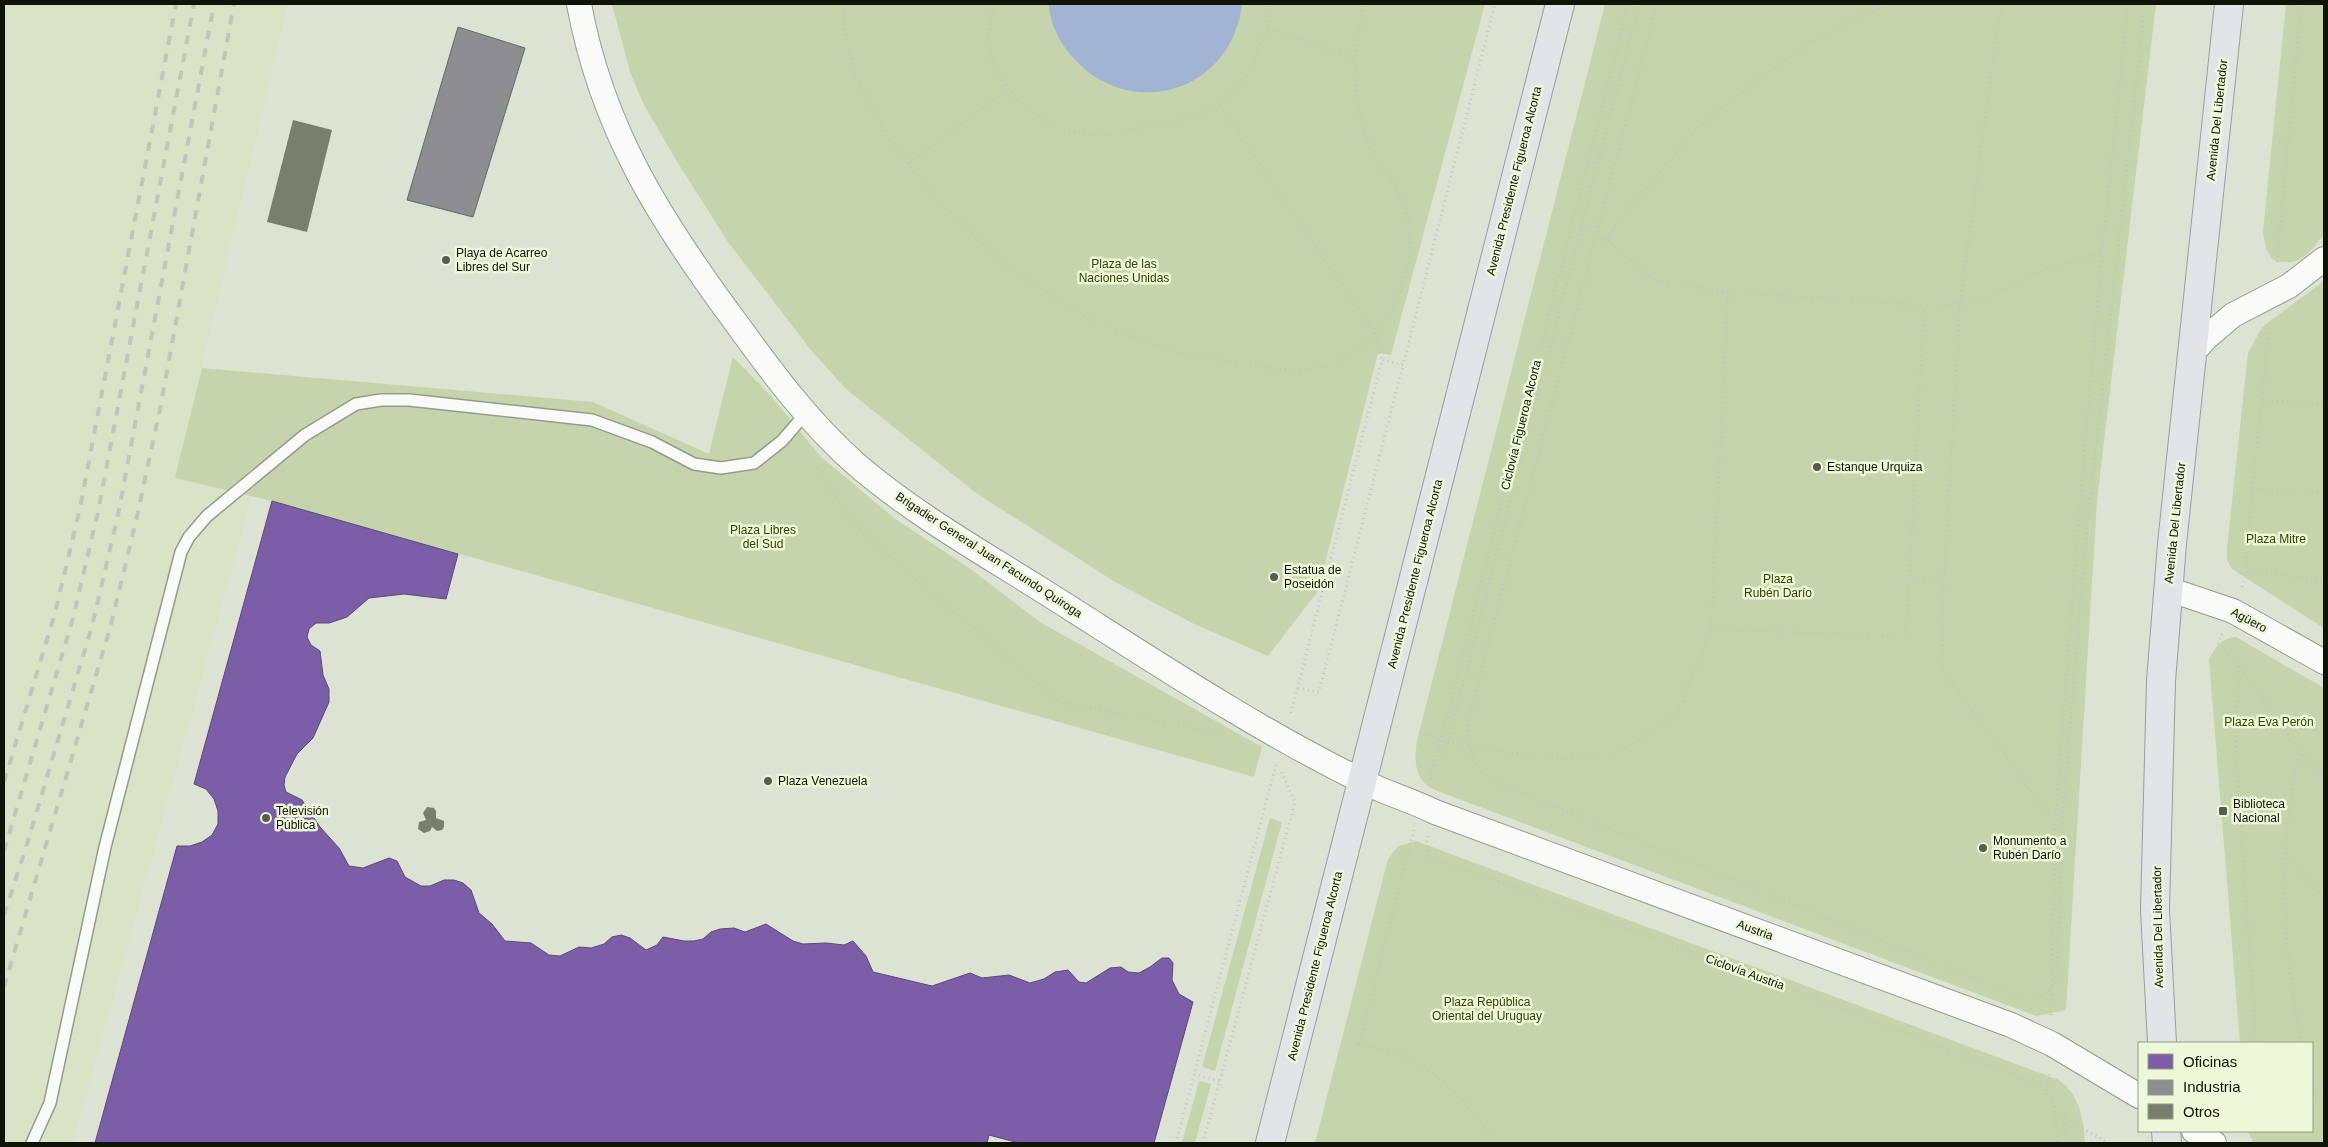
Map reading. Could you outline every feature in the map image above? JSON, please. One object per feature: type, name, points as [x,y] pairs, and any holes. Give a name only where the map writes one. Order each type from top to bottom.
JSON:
[{"type":"main road","name":"Avenida Presidente Figueroa Alcorta","points":[[1270,1143],[1560,4]]},
{"type":"main road","name":"Avenida Del Libertador","points":[[2162,1042],[2155,910],[2161,682],[2168,589],[2229,4]]},
{"type":"street","name":"Brigadier General Juan Facundo Quiroga","points":[[579,4],[597,78],[616,130],[638,175],[684,252],[759,356],[829,438],[858,465],[936,524],[1158,664],[1284,738],[1363,781]]},
{"type":"street","points":[[2192,353],[2207,337],[2233,315],[2289,286],[2324,259]]},
{"type":"street","name":"Agüero","points":[[2168,589],[2233,610],[2324,662]]},
{"type":"street","name":"Austria","points":[[1363,781],[1428,809],[2002,1021],[2052,1044],[2138,1095]]},
{"type":"street","points":[[2196,1132],[2214,1143]]},
{"type":"lane","points":[[32,1143],[50,1103],[105,847],[181,552],[189,537],[207,516],[305,435],[356,404],[381,400],[409,400],[592,420],[652,442],[694,464],[721,468],[754,463],[782,441],[806,413]]},
{"type":"path","points":[[843,4],[845,32],[856,78],[890,141],[936,199],[1004,264],[1091,320],[1170,350],[1239,364],[1296,371],[1337,364],[1366,342],[1390,313],[1402,286],[1410,256],[1408,217],[1396,187],[1381,166],[1365,137],[1356,102],[1355,59],[1362,12],[1366,4]]},
{"type":"path","points":[[994,4],[988,38],[990,54],[996,69],[1008,89],[1023,105],[1048,122],[1088,134],[1132,131],[1178,120],[1220,106],[1250,72],[1257,50],[1269,28],[1270,4]]},
{"type":"path","points":[[1298,688],[1319,692],[1495,4]]},
{"type":"path","name":"Ciclovía Figueroa Alcorta","points":[[1430,772],[1441,740],[1628,4]]},
{"type":"path","points":[[1495,1143],[1482,1121],[1456,1094],[1433,1075],[1405,1056],[1359,1044],[1428,809],[1430,772],[1448,742],[1639,4]]},
{"type":"path","points":[[1657,4],[1470,714],[1467,734],[1477,768],[1488,779],[2008,992],[2036,997],[2046,994],[2051,989],[2055,984],[2057,975],[2062,825],[2086,537],[2145,4]]},
{"type":"path","points":[[1606,239],[1689,136],[1751,84],[1844,24],[1890,4]]},
{"type":"path","points":[[2005,4],[1998,22],[1960,304],[1944,579],[1942,669],[2055,824]]},
{"type":"path","points":[[2058,1143],[2053,1100],[2046,1090],[2050,1076],[2052,1044],[2051,989],[2055,824],[2076,546],[2102,253],[2128,4]]},
{"type":"path","points":[[1269,28],[1355,59]]},
{"type":"path","points":[[908,163],[1008,89]]},
{"type":"path","points":[[1220,106],[1374,332],[1382,360],[1284,738]]},
{"type":"path","points":[[1582,224],[1606,239],[1655,280],[1728,292],[1919,305],[1924,310],[1906,637],[1711,629]]},
{"type":"path","points":[[1924,310],[1985,298],[2049,267],[2102,253]]},
{"type":"path","points":[[1420,731],[1448,742],[1524,755],[1564,759],[1607,755],[1641,740],[1678,712],[1711,629],[1728,292]]},
{"type":"path","points":[[1382,360],[1403,365]]},
{"type":"path","points":[[2262,400],[2324,405]]},
{"type":"path","points":[[816,466],[849,517],[872,541],[1059,702],[1210,732],[1227,740]]},
{"type":"path","points":[[2252,489],[2324,493]]},
{"type":"path","points":[[2246,572],[2324,579]]},
{"type":"path","points":[[1909,579],[1944,579]]},
{"type":"path","points":[[2238,665],[2236,756],[2256,1042]]},
{"type":"path","points":[[2302,1042],[2290,975],[2285,926],[2288,821],[2299,750],[2324,778]]},
{"type":"path","points":[[1176,1143],[1277,762],[1295,802],[1204,1143]]},
{"type":"path","points":[[1428,809],[1439,801],[1430,772]]},
{"type":"path","name":"Ciclovía Austria","points":[[1428,809],[1426,844],[1428,856],[1756,975],[2040,1085],[2046,1090]]},
{"type":"path","points":[[2286,854],[2308,881],[2324,896]]},
{"type":"path","points":[[1194,1074],[1220,1081]]},
{"type":"path","points":[[2313,1092],[2324,1088]]},
{"type":"path","points":[[2313,1092],[2324,1100]]},
{"type":"path","points":[[2056,1114],[2110,1143]]},
{"type":"path","points":[[2064,1118],[2066,1143]]},
{"type":"shaded area","points":[[4,4],[288,4],[175,478],[252,496],[73,1143],[4,1143]]},
{"type":"green space","name":"Plaza de las Naciones Unidas","points":[[612,4],[1485,4],[1391,355],[1378,353],[1318,591],[1268,656],[1194,624],[1115,582],[976,493],[846,389],[810,349],[728,242],[676,160],[643,103],[630,72]]},
{"type":"green space","name":"Plaza Rubén Darío","points":[[1605,4],[2156,4],[2097,501],[2066,1010],[2036,1016],[1435,790],[1428,786],[1419,776],[1416,763],[1417,741]]},
{"type":"green space","points":[[2286,4],[2324,4],[2324,234],[2303,258],[2297,261],[2282,262],[2273,260],[2266,249],[2263,232]]},
{"type":"green space","name":"Plaza Mitre","points":[[2324,281],[2324,628],[2232,569],[2227,560],[2227,548],[2248,353],[2262,327]]},
{"type":"green space","name":"Plaza Libres del Sud","points":[[733,357],[771,396],[820,456],[894,518],[972,570],[1040,622],[1262,747],[1254,777],[272,501],[175,478],[202,368],[593,402],[709,454]]},
{"type":"green space","name":"Plaza Eva Perón","points":[[2236,637],[2324,688],[2324,1143],[2253,1143],[2248,1132],[2313,1132],[2313,1042],[2240,1042],[2209,659],[2220,644]]},
{"type":"green space","points":[[1270,818],[1282,822],[1215,1071],[1202,1067]]},
{"type":"green space","name":"Plaza República Oriental del Uruguay","points":[[1416,841],[2059,1080],[2076,1100],[2083,1125],[2085,1143],[1315,1143],[1388,859],[1398,846]]},
{"type":"green space","points":[[1199,1081],[1211,1084],[1195,1143],[1182,1143]]},
{"type":"water","points":[[1049,4],[1242,4],[1234,36],[1218,61],[1196,79],[1170,90],[1143,92],[1115,87],[1089,72],[1066,49],[1060,39],[1052,22]]},
{"type":"building: Oficinas","name":"Televisión Pública","points":[[272,501],[458,554],[446,599],[404,594],[369,598],[347,617],[329,623],[316,623],[309,629],[307,637],[311,645],[320,651],[323,675],[329,689],[329,702],[313,738],[297,754],[285,777],[284,785],[286,792],[302,800],[320,827],[339,848],[349,866],[363,868],[389,858],[397,861],[405,877],[421,886],[430,886],[444,880],[454,880],[463,883],[471,890],[479,913],[492,924],[505,941],[531,943],[549,955],[560,956],[579,947],[591,948],[604,944],[612,937],[621,935],[630,938],[646,950],[657,945],[663,937],[694,941],[703,939],[711,932],[720,929],[734,928],[745,932],[766,924],[793,941],[803,944],[826,943],[844,945],[853,941],[866,956],[873,972],[932,986],[970,973],[982,978],[1009,975],[1030,983],[1044,979],[1055,972],[1068,970],[1079,982],[1086,983],[1110,968],[1121,967],[1128,972],[1139,973],[1162,958],[1169,958],[1173,963],[1172,980],[1179,994],[1193,1002],[1154,1143],[1019,1143],[989,1135],[987,1143],[95,1143],[177,846],[190,846],[202,842],[212,835],[218,824],[218,811],[214,799],[206,789],[194,784]]},
{"type":"building: Industria","points":[[458,27],[525,48],[473,217],[407,200]]},
{"type":"building: Otros","points":[[293,120],[332,130],[307,232],[267,222]]},
{"type":"building: Otros","points":[[427,807],[434,808],[436,818],[444,821],[442,830],[437,831],[432,827],[430,831],[424,833],[418,829],[419,822],[426,820],[423,813]]},
{"type":"railway","points":[[4,782],[55,613],[80,508],[176,4]]},
{"type":"railway","points":[[4,851],[73,618],[98,512],[194,4]]},
{"type":"railway","points":[[4,915],[92,626],[118,515],[214,4]]},
{"type":"railway","points":[[4,987],[110,628],[136,521],[160,409],[234,4]]},
{"type":"place","name":"Playa de Acarreo Libres del Sur","points":[[446,260]]},
{"type":"place","name":"Estanque Urquiza","points":[[1817,467]]},
{"type":"place","name":"Estatua de Poseidón","points":[[1274,577]]},
{"type":"place","name":"Plaza Venezuela","points":[[768,781]]},
{"type":"place","name":"Biblioteca Nacional","points":[[2223,811]]},
{"type":"place","name":"Televisión Pública","points":[[266,818]]},
{"type":"place","name":"Monumento a Rubén Darío","points":[[1983,848]]}]
